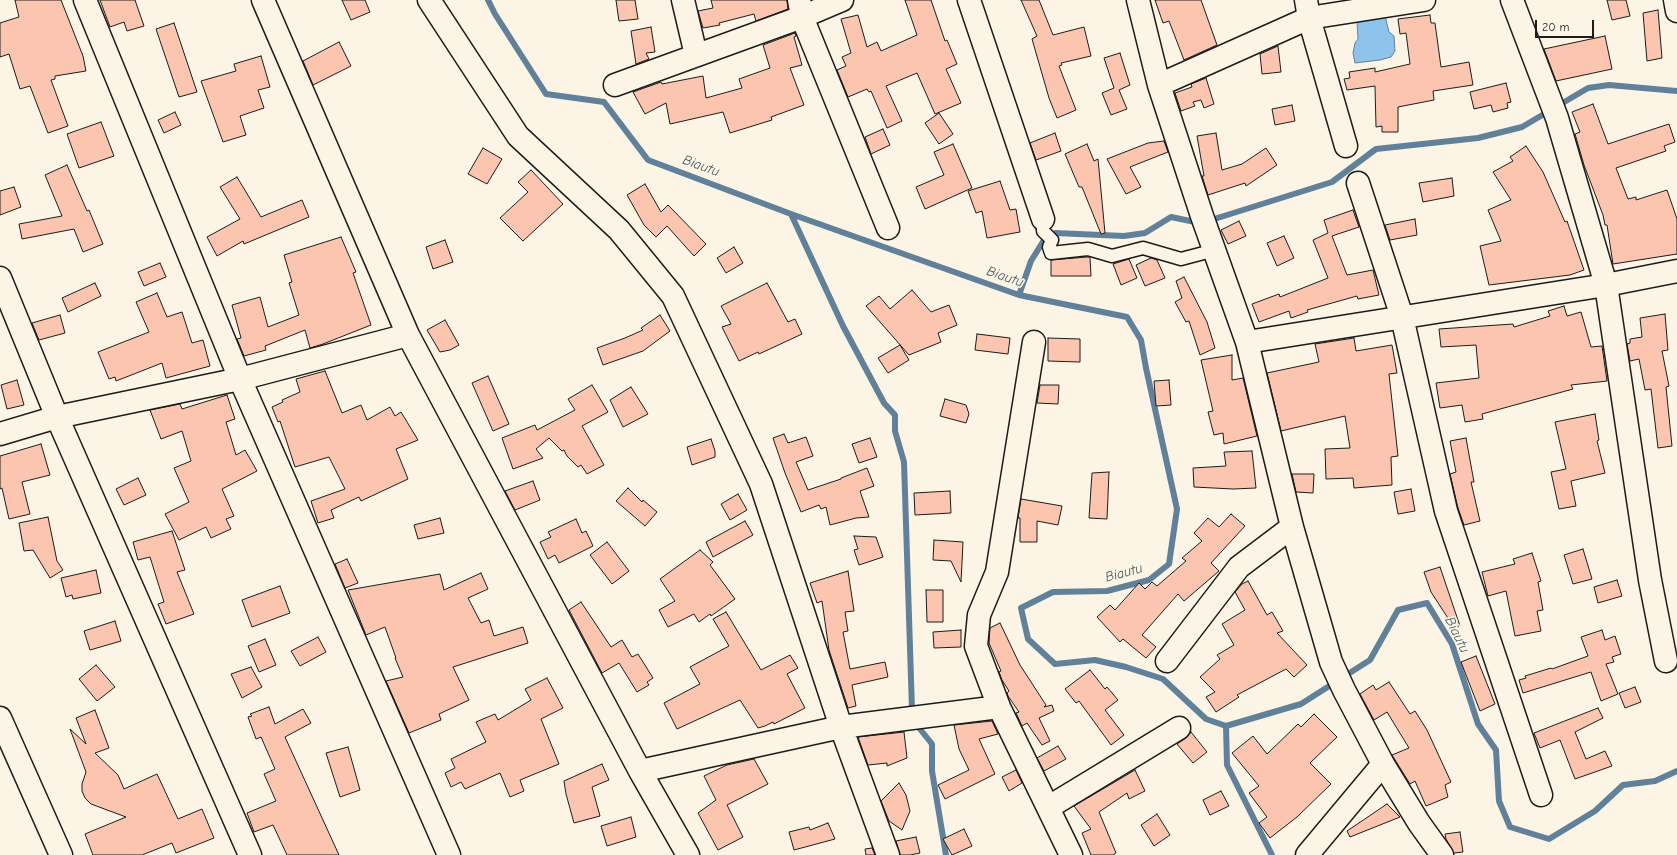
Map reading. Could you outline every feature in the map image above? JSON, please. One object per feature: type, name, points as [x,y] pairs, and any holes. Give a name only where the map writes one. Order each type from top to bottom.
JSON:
[{"type":"street","points":[[85,0],[240,379],[449,855]]},
{"type":"street","points":[[263,0],[408,335],[640,771],[688,855]]},
{"type":"street","points":[[429,0],[518,136],[619,230],[673,296],[761,484],[841,727],[888,855]]},
{"type":"street","points":[[683,0],[696,55]]},
{"type":"street","points":[[616,84],[696,55],[800,8],[842,0]]},
{"type":"street","points":[[969,0],[1043,226]]},
{"type":"street","points":[[1138,0],[1159,86],[1247,342],[1292,527],[1331,662],[1383,764],[1419,823],[1442,855]]},
{"type":"street","points":[[1159,86],[1308,9],[1424,0]]},
{"type":"street","points":[[1512,0],[1553,110],[1606,285],[1650,580],[1666,661]]},
{"type":"street","points":[[1675,0],[1677,11]]},
{"type":"street","points":[[800,8],[888,228]]},
{"type":"street","points":[[1308,9],[1346,146]]},
{"type":"street","points":[[1358,183],[1402,317],[1446,511],[1540,795]]},
{"type":"street","points":[[1247,342],[1606,285],[1677,271]]},
{"type":"street","points":[[0,278],[57,417],[250,855]]},
{"type":"street","points":[[0,434],[57,417],[240,379],[408,335]]},
{"type":"street","points":[[1034,342],[998,572],[980,615],[976,646],[999,707],[1049,807],[1071,855]]},
{"type":"street","points":[[1167,661],[1239,567],[1292,527]]},
{"type":"street","points":[[640,771],[841,727],[999,707]]},
{"type":"street","points":[[0,718],[61,855]]},
{"type":"street","points":[[1049,807],[1179,728]]},
{"type":"street","points":[[1307,855],[1383,764]]},
{"type":"lane","points":[[1043,226],[1052,240],[1049,247],[1051,253],[1088,249],[1112,256],[1144,248],[1181,260],[1216,250]]},
{"type":"water","points":[[1385,16],[1389,32],[1394,36],[1395,51],[1391,57],[1355,63],[1353,53],[1355,43],[1358,39],[1357,21]]},
{"type":"building","points":[[15,0],[61,0],[83,56],[86,71],[55,76],[55,79],[51,80],[68,126],[48,133],[30,86],[20,89],[9,54],[0,57],[0,23],[19,17]]},
{"type":"building","points":[[100,0],[135,0],[144,26],[127,31],[124,22],[110,27]]},
{"type":"building","points":[[342,0],[365,0],[370,12],[351,20]]},
{"type":"building","points":[[616,0],[635,0],[638,19],[619,21]]},
{"type":"building","points":[[711,0],[787,0],[788,9],[756,21],[754,14],[719,23],[720,25],[703,28],[698,11],[713,8]]},
{"type":"building","points":[[905,0],[931,0],[945,41],[947,40],[957,64],[946,69],[961,103],[935,114],[917,73],[886,86],[902,121],[887,128],[871,91],[869,92],[867,89],[848,97],[837,70],[846,66],[842,57],[851,53],[841,19],[858,15],[867,47],[877,42],[881,51],[917,35]]},
{"type":"building","points":[[1021,0],[1039,0],[1053,35],[1084,27],[1091,56],[1061,63],[1062,65],[1059,66],[1076,110],[1057,118],[1049,98],[1032,39],[1037,36]]},
{"type":"building","points":[[1155,0],[1201,0],[1217,45],[1184,60],[1169,21],[1163,23]]},
{"type":"building","points":[[1607,0],[1626,0],[1630,16],[1612,20]]},
{"type":"building","points":[[1658,10],[1662,58],[1647,61],[1643,13]]},
{"type":"building","points":[[1430,15],[1431,23],[1435,23],[1441,67],[1469,62],[1473,85],[1433,91],[1434,100],[1398,107],[1398,132],[1382,132],[1382,126],[1376,127],[1375,86],[1347,90],[1344,79],[1350,78],[1349,72],[1375,68],[1375,72],[1410,64],[1406,33],[1400,34],[1398,19]]},
{"type":"building","points":[[174,23],[197,92],[179,97],[156,29]]},
{"type":"building","points":[[651,27],[655,52],[646,53],[649,59],[636,64],[631,31]]},
{"type":"building","points":[[795,33],[796,36],[794,37],[802,65],[790,68],[804,105],[771,117],[772,120],[730,133],[723,112],[670,124],[666,103],[645,114],[633,92],[661,82],[662,84],[703,76],[706,98],[742,88],[739,79],[770,68],[763,45]]},
{"type":"building","points":[[1605,36],[1612,69],[1556,81],[1544,49]]},
{"type":"building","points":[[339,42],[351,66],[313,85],[303,61]]},
{"type":"building","points":[[1278,46],[1281,72],[1262,74],[1260,54]]},
{"type":"building","points":[[1120,53],[1130,85],[1119,90],[1127,109],[1111,115],[1102,93],[1114,88],[1104,58]]},
{"type":"building","points":[[261,56],[270,87],[258,90],[264,108],[240,116],[246,135],[223,142],[201,81],[236,71],[234,64]]},
{"type":"building","points":[[1206,78],[1214,104],[1204,108],[1201,100],[1193,102],[1195,106],[1181,111],[1175,93],[1192,87],[1191,84]]},
{"type":"building","points":[[1506,83],[1511,102],[1507,103],[1508,108],[1493,112],[1491,105],[1474,109],[1470,92]]},
{"type":"building","points":[[1593,104],[1608,144],[1669,124],[1675,142],[1664,146],[1666,151],[1616,168],[1628,199],[1636,197],[1636,200],[1667,190],[1677,219],[1677,254],[1613,264],[1607,225],[1605,225],[1603,215],[1584,165],[1575,134],[1580,132],[1572,112]]},
{"type":"building","points":[[1292,105],[1295,121],[1275,125],[1272,109]]},
{"type":"building","points":[[175,112],[181,125],[164,133],[158,120]]},
{"type":"building","points":[[939,113],[953,134],[939,144],[925,123]]},
{"type":"building","points":[[101,122],[114,156],[79,168],[67,134]]},
{"type":"building","points":[[883,129],[890,145],[871,154],[865,137]]},
{"type":"building","points":[[1055,133],[1061,151],[1036,160],[1030,143]]},
{"type":"building","points":[[1216,133],[1222,170],[1242,164],[1266,148],[1277,165],[1246,186],[1245,183],[1208,195],[1202,176],[1204,176],[1197,136]]},
{"type":"building","points":[[1164,141],[1168,152],[1130,167],[1141,187],[1126,194],[1107,159],[1148,143]]},
{"type":"building","points":[[953,144],[972,188],[925,209],[916,187],[944,175],[934,152]]},
{"type":"building","points":[[1087,144],[1094,161],[1098,159],[1105,233],[1101,234],[1082,187],[1079,187],[1065,154]]},
{"type":"building","points":[[1526,146],[1543,172],[1565,222],[1567,221],[1584,270],[1570,275],[1489,285],[1480,246],[1501,241],[1488,210],[1511,200],[1493,172],[1513,161],[1510,157]]},
{"type":"building","points":[[483,148],[502,159],[487,184],[468,174]]},
{"type":"building","points":[[67,165],[87,211],[89,210],[103,244],[83,252],[74,229],[22,239],[19,224],[62,216],[45,175]]},
{"type":"building","points":[[531,170],[563,204],[523,241],[500,218],[528,192],[518,182]]},
{"type":"building","points":[[237,177],[261,217],[302,200],[309,217],[244,244],[243,241],[217,256],[207,237],[240,219],[220,187]]},
{"type":"building","points":[[1452,178],[1454,196],[1423,202],[1419,183]]},
{"type":"building","points":[[1000,181],[1010,210],[1016,209],[1020,232],[987,238],[982,211],[976,213],[968,191]]},
{"type":"building","points":[[645,184],[661,212],[668,205],[706,244],[694,256],[667,226],[656,237],[644,225],[627,195]]},
{"type":"building","points":[[14,187],[21,207],[0,215],[0,191]]},
{"type":"building","points":[[1353,210],[1359,227],[1332,236],[1347,275],[1373,270],[1379,295],[1358,299],[1357,296],[1307,310],[1308,312],[1291,318],[1289,311],[1259,322],[1252,304],[1279,294],[1280,297],[1328,278],[1313,240],[1328,233],[1324,220]]},
{"type":"building","points":[[1415,219],[1417,235],[1390,240],[1385,225]]},
{"type":"building","points":[[1239,221],[1246,236],[1228,244],[1221,230]]},
{"type":"building","points":[[1284,236],[1294,258],[1277,266],[1267,243]]},
{"type":"building","points":[[341,237],[356,272],[353,273],[371,325],[310,348],[305,330],[265,346],[266,350],[244,356],[237,339],[241,338],[232,305],[260,297],[268,327],[299,315],[289,283],[292,282],[284,255]]},
{"type":"building","points":[[445,240],[453,262],[433,269],[426,247]]},
{"type":"building","points":[[734,247],[743,263],[726,273],[717,258]]},
{"type":"building","points":[[1090,257],[1091,276],[1051,276],[1051,260]]},
{"type":"building","points":[[1151,258],[1157,260],[1165,278],[1145,286],[1136,265]]},
{"type":"building","points":[[1129,259],[1137,278],[1121,285],[1113,264]]},
{"type":"building","points":[[160,263],[166,277],[144,286],[138,272]]},
{"type":"building","points":[[1184,277],[1207,322],[1215,348],[1200,355],[1189,321],[1186,322],[1175,302],[1182,298],[1176,281]]},
{"type":"building","points":[[95,283],[101,296],[68,312],[62,298]]},
{"type":"building","points":[[767,283],[788,322],[795,319],[802,334],[759,354],[758,352],[739,361],[722,327],[731,324],[721,306]]},
{"type":"building","points":[[912,290],[931,312],[949,305],[957,325],[938,333],[941,342],[909,355],[866,306],[879,296],[890,309]]},
{"type":"building","points":[[157,293],[167,317],[182,312],[192,343],[203,340],[210,366],[166,378],[162,363],[116,381],[115,377],[109,379],[98,352],[149,332],[136,302]]},
{"type":"building","points":[[1564,306],[1567,316],[1581,312],[1591,347],[1602,346],[1607,381],[1571,385],[1573,389],[1482,414],[1483,419],[1465,422],[1462,405],[1440,408],[1436,383],[1479,378],[1476,345],[1441,347],[1439,329],[1513,324],[1514,327],[1550,316],[1548,311]]},
{"type":"building","points":[[1665,314],[1668,350],[1662,351],[1669,386],[1666,387],[1672,446],[1658,448],[1651,389],[1645,390],[1639,359],[1630,361],[1627,344],[1630,343],[1630,339],[1642,337],[1640,318]]},
{"type":"building","points":[[60,315],[65,333],[39,340],[32,323]]},
{"type":"building","points":[[660,315],[670,331],[643,351],[603,365],[597,348],[643,330],[641,328]]},
{"type":"building","points":[[445,320],[459,345],[450,350],[440,352],[427,330]]},
{"type":"building","points":[[977,334],[1010,338],[1008,354],[975,350]]},
{"type":"building","points":[[1048,338],[1080,339],[1080,362],[1048,361]]},
{"type":"building","points":[[1354,338],[1356,351],[1392,345],[1397,373],[1389,374],[1398,456],[1391,457],[1392,485],[1354,488],[1353,478],[1326,479],[1325,449],[1350,448],[1345,416],[1281,431],[1267,373],[1319,362],[1315,344]]},
{"type":"building","points":[[900,345],[909,360],[888,373],[878,358]]},
{"type":"building","points":[[1232,355],[1232,380],[1243,378],[1257,436],[1224,444],[1223,433],[1214,435],[1208,412],[1213,411],[1201,360]]},
{"type":"building","points":[[325,371],[342,413],[361,405],[367,420],[390,407],[395,416],[401,412],[418,440],[396,449],[408,479],[361,501],[359,497],[331,510],[334,518],[318,523],[311,501],[345,489],[329,457],[295,467],[280,421],[278,422],[272,407],[283,402],[282,400],[300,392],[296,379]]},
{"type":"building","points":[[488,376],[509,424],[493,431],[472,383]]},
{"type":"building","points":[[17,380],[24,405],[7,409],[1,385]]},
{"type":"building","points":[[1169,380],[1171,405],[1156,406],[1154,381]]},
{"type":"building","points":[[592,385],[608,412],[582,426],[604,465],[587,474],[581,465],[578,467],[567,456],[564,450],[562,451],[549,438],[536,449],[543,458],[513,469],[502,438],[535,425],[537,430],[575,410],[568,399]]},
{"type":"building","points":[[1040,385],[1059,385],[1058,404],[1037,403]]},
{"type":"building","points":[[631,387],[648,414],[623,427],[610,400]]},
{"type":"building","points":[[227,395],[235,419],[226,422],[236,455],[245,450],[257,471],[222,489],[234,516],[226,519],[231,529],[211,538],[206,527],[179,540],[165,514],[189,502],[174,468],[191,461],[182,431],[161,439],[150,410],[180,404],[182,409]]},
{"type":"building","points":[[945,399],[966,405],[969,414],[966,423],[940,416]]},
{"type":"building","points":[[1595,414],[1599,440],[1597,441],[1605,473],[1571,481],[1576,506],[1559,509],[1551,472],[1566,469],[1555,422]]},
{"type":"building","points":[[784,434],[788,443],[806,437],[813,456],[796,462],[808,490],[841,479],[867,468],[874,486],[860,491],[869,517],[856,518],[830,525],[826,507],[821,509],[819,505],[801,512],[773,438]]},
{"type":"building","points":[[870,438],[877,457],[859,463],[852,444]]},
{"type":"building","points":[[1466,438],[1474,482],[1471,482],[1480,521],[1464,525],[1458,508],[1450,474],[1456,472],[1450,441]]},
{"type":"building","points":[[711,439],[715,451],[715,457],[692,465],[687,447]]},
{"type":"building","points":[[41,444],[50,475],[22,482],[30,514],[9,519],[2,488],[0,489],[0,456]]},
{"type":"building","points":[[1252,451],[1256,488],[1233,489],[1194,487],[1193,468],[1226,466],[1224,452]]},
{"type":"building","points":[[1109,472],[1107,519],[1089,518],[1092,473]]},
{"type":"building","points":[[1292,474],[1314,474],[1313,493],[1296,492]]},
{"type":"building","points":[[138,478],[146,495],[124,505],[116,489]]},
{"type":"building","points":[[533,481],[540,500],[515,510],[505,491]]},
{"type":"building","points":[[628,488],[642,502],[643,500],[657,512],[645,526],[616,501]]},
{"type":"building","points":[[1411,489],[1415,511],[1398,514],[1394,492]]},
{"type":"building","points":[[950,491],[951,513],[915,515],[914,493]]},
{"type":"building","points":[[738,494],[747,510],[730,520],[721,504]]},
{"type":"building","points":[[1021,499],[1062,506],[1058,525],[1037,521],[1037,542],[1020,542],[1020,518],[1018,518]]},
{"type":"building","points":[[1231,514],[1245,526],[1211,563],[1219,571],[1184,601],[1178,594],[1142,635],[1156,647],[1146,658],[1123,639],[1120,642],[1097,617],[1110,605],[1115,610],[1139,583],[1145,589],[1152,582],[1157,586],[1186,561],[1182,558],[1202,541],[1194,533],[1208,518],[1219,527]]},
{"type":"building","points":[[48,517],[57,561],[63,570],[50,578],[33,550],[24,551],[19,523]]},
{"type":"building","points":[[440,518],[444,533],[418,539],[414,525]]},
{"type":"building","points":[[576,519],[582,533],[586,531],[593,546],[559,563],[555,555],[548,559],[540,542],[551,537],[548,532]]},
{"type":"building","points":[[745,521],[753,535],[713,557],[706,542]]},
{"type":"building","points":[[172,531],[185,570],[177,572],[194,614],[166,624],[158,604],[164,602],[150,557],[138,560],[133,542]]},
{"type":"building","points":[[854,536],[876,537],[883,557],[859,565],[854,550],[858,549]]},
{"type":"building","points":[[934,540],[963,542],[961,582],[951,561],[933,560]]},
{"type":"building","points":[[607,542],[629,571],[612,584],[590,555]]},
{"type":"building","points":[[1583,549],[1592,579],[1573,584],[1564,555]]},
{"type":"building","points":[[700,550],[713,562],[710,565],[735,599],[711,616],[710,614],[699,622],[694,614],[668,627],[659,610],[675,601],[660,579]]},
{"type":"building","points":[[1532,553],[1541,581],[1538,582],[1543,610],[1537,611],[1541,631],[1515,636],[1506,591],[1488,596],[1482,572],[1515,564],[1513,559]]},
{"type":"building","points":[[347,559],[358,583],[345,588],[335,564]]},
{"type":"building","points":[[1440,567],[1460,626],[1455,629],[1431,592],[1424,572]]},
{"type":"building","points":[[96,570],[101,593],[73,599],[72,595],[66,597],[61,578]]},
{"type":"building","points":[[848,571],[854,611],[845,612],[848,631],[843,632],[850,669],[885,662],[888,677],[852,685],[856,706],[848,708],[829,650],[822,601],[817,603],[810,583]]},
{"type":"building","points":[[481,573],[488,589],[468,598],[481,623],[489,620],[494,636],[523,627],[528,643],[453,667],[469,700],[439,714],[441,720],[409,733],[386,681],[403,677],[385,627],[366,635],[348,590],[440,574],[444,590]]},
{"type":"building","points":[[1617,580],[1622,596],[1598,603],[1594,587]]},
{"type":"building","points":[[1248,581],[1267,615],[1272,612],[1283,631],[1277,633],[1307,665],[1294,677],[1286,669],[1237,695],[1239,697],[1216,712],[1206,697],[1215,692],[1200,677],[1220,659],[1217,655],[1234,645],[1222,624],[1245,610],[1235,592],[1242,584]]},
{"type":"building","points":[[280,586],[290,613],[252,627],[242,600]]},
{"type":"building","points":[[926,590],[943,590],[943,622],[927,622]]},
{"type":"building","points":[[581,602],[611,647],[622,640],[632,657],[638,654],[653,678],[647,682],[649,685],[637,692],[619,663],[602,673],[569,610]]},
{"type":"building","points":[[726,612],[761,670],[790,655],[798,668],[787,674],[805,708],[774,724],[773,722],[758,728],[740,700],[677,729],[664,703],[700,684],[690,667],[729,646],[713,619]]},
{"type":"building","points":[[115,621],[121,641],[90,650],[84,631]]},
{"type":"building","points":[[1000,623],[1020,665],[1046,705],[1044,707],[1052,705],[1054,711],[1039,718],[1050,741],[1042,745],[1027,723],[1022,726],[1016,713],[1019,712],[1008,696],[1007,693],[1009,691],[1002,680],[999,672],[1001,671],[989,643],[990,628]]},
{"type":"building","points":[[961,630],[961,647],[934,648],[933,632]]},
{"type":"building","points":[[1602,630],[1605,640],[1615,636],[1621,654],[1612,657],[1614,662],[1606,664],[1618,694],[1601,701],[1591,672],[1523,693],[1519,680],[1526,678],[1525,676],[1551,668],[1552,669],[1588,656],[1581,637]]},
{"type":"building","points":[[318,637],[326,652],[300,666],[291,651]]},
{"type":"building","points":[[265,639],[276,665],[259,672],[248,646]]},
{"type":"building","points":[[1476,656],[1495,704],[1480,711],[1461,662]]},
{"type":"building","points":[[96,665],[115,687],[97,701],[79,679]]},
{"type":"building","points":[[251,667],[262,687],[242,698],[231,674]]},
{"type":"building","points":[[1090,670],[1105,689],[1107,687],[1118,700],[1105,710],[1124,735],[1111,745],[1079,701],[1076,703],[1065,689]]},
{"type":"building","points":[[547,678],[563,708],[541,719],[559,764],[520,780],[524,791],[510,797],[500,773],[465,789],[461,782],[451,787],[445,773],[455,768],[451,759],[486,742],[476,722],[495,714],[498,720],[531,700],[525,689]]},
{"type":"building","points":[[1389,682],[1410,714],[1415,711],[1427,730],[1451,782],[1445,785],[1448,797],[1426,806],[1415,781],[1410,784],[1392,755],[1409,748],[1387,712],[1374,720],[1360,694],[1373,685],[1376,690]]},
{"type":"building","points":[[1635,687],[1641,702],[1625,708],[1619,693]]},
{"type":"building","points":[[269,707],[275,724],[303,709],[311,723],[285,737],[339,855],[287,855],[273,825],[254,832],[247,813],[276,801],[264,774],[275,769],[261,737],[256,739],[248,717],[252,716],[250,714]]},
{"type":"building","points":[[1598,708],[1603,718],[1575,732],[1586,759],[1605,751],[1612,766],[1575,779],[1560,740],[1540,748],[1534,733]]},
{"type":"building","points":[[95,710],[109,748],[95,753],[118,775],[124,789],[157,774],[178,819],[202,809],[214,838],[176,853],[172,843],[142,855],[93,855],[85,834],[126,817],[91,804],[85,798],[82,791],[82,784],[86,772],[70,729],[86,744],[76,718]]},
{"type":"building","points":[[1314,714],[1337,737],[1310,763],[1331,784],[1297,817],[1270,838],[1259,823],[1267,817],[1249,793],[1259,786],[1232,753],[1253,736],[1267,754],[1298,724],[1301,727]]},
{"type":"building","points":[[992,721],[998,734],[979,739],[995,774],[945,799],[938,785],[969,770],[959,749],[954,725]]},
{"type":"building","points":[[904,732],[907,758],[887,766],[887,763],[868,765],[858,737]]},
{"type":"building","points":[[1191,732],[1207,752],[1193,763],[1177,744],[1186,738]]},
{"type":"building","points":[[1058,746],[1066,759],[1044,771],[1037,758]]},
{"type":"building","points":[[348,747],[360,790],[340,797],[326,753]]},
{"type":"building","points":[[754,759],[768,784],[727,805],[743,837],[718,850],[698,813],[716,800],[704,776],[727,765]]},
{"type":"building","points":[[602,764],[609,780],[592,787],[600,816],[574,823],[564,781]]},
{"type":"building","points":[[1016,770],[1022,783],[1009,791],[1002,777]]},
{"type":"building","points":[[1135,770],[1145,791],[1129,799],[1127,793],[1099,812],[1116,853],[1113,855],[1091,855],[1082,833],[1091,829],[1074,806]]},
{"type":"building","points":[[899,783],[906,795],[910,811],[902,830],[889,821],[881,801]]},
{"type":"building","points":[[1221,791],[1229,806],[1210,815],[1203,800]]},
{"type":"building","points":[[1387,804],[1400,817],[1350,837],[1347,831]]},
{"type":"building","points":[[1157,814],[1170,835],[1154,846],[1141,825]]},
{"type":"building","points":[[631,817],[636,837],[607,846],[601,826]]},
{"type":"building","points":[[828,823],[835,839],[794,850],[789,832],[809,827],[810,830]]},
{"type":"building","points":[[964,829],[972,846],[952,855],[943,839]]},
{"type":"building","points":[[1460,832],[1463,852],[1454,853],[1446,839],[1445,834]]},
{"type":"building","points":[[916,837],[920,853],[900,855],[896,841]]},
{"type":"building","points":[[872,848],[875,855],[866,855],[865,849]]},
{"type":"waterway","name":"Biautu","points":[[488,0],[495,14],[546,94],[604,102],[648,160],[791,214],[1019,295],[1127,317],[1141,340],[1177,509],[1169,564],[1149,580],[1107,591],[1053,592],[1021,608],[1028,639],[1055,664],[1095,660],[1126,667],[1163,679],[1206,719],[1226,726],[1301,704],[1370,660],[1398,610],[1427,603],[1452,644],[1478,724],[1496,750],[1499,801],[1510,827],[1549,839],[1595,811],[1623,785],[1655,781],[1677,771]]},
{"type":"waterway","points":[[1208,221],[1332,182],[1376,149],[1478,138],[1522,127],[1588,88],[1609,85],[1677,91]]},
{"type":"waterway","points":[[791,214],[843,326],[884,403],[895,415],[895,431],[904,462],[912,710]]},
{"type":"waterway","points":[[1019,295],[1031,261],[1044,240],[1055,233],[1124,236],[1145,233],[1171,217],[1200,223]]},
{"type":"waterway","points":[[916,724],[932,744],[932,771],[946,855]]},
{"type":"waterway","points":[[1226,726],[1227,765],[1272,855]]}]
